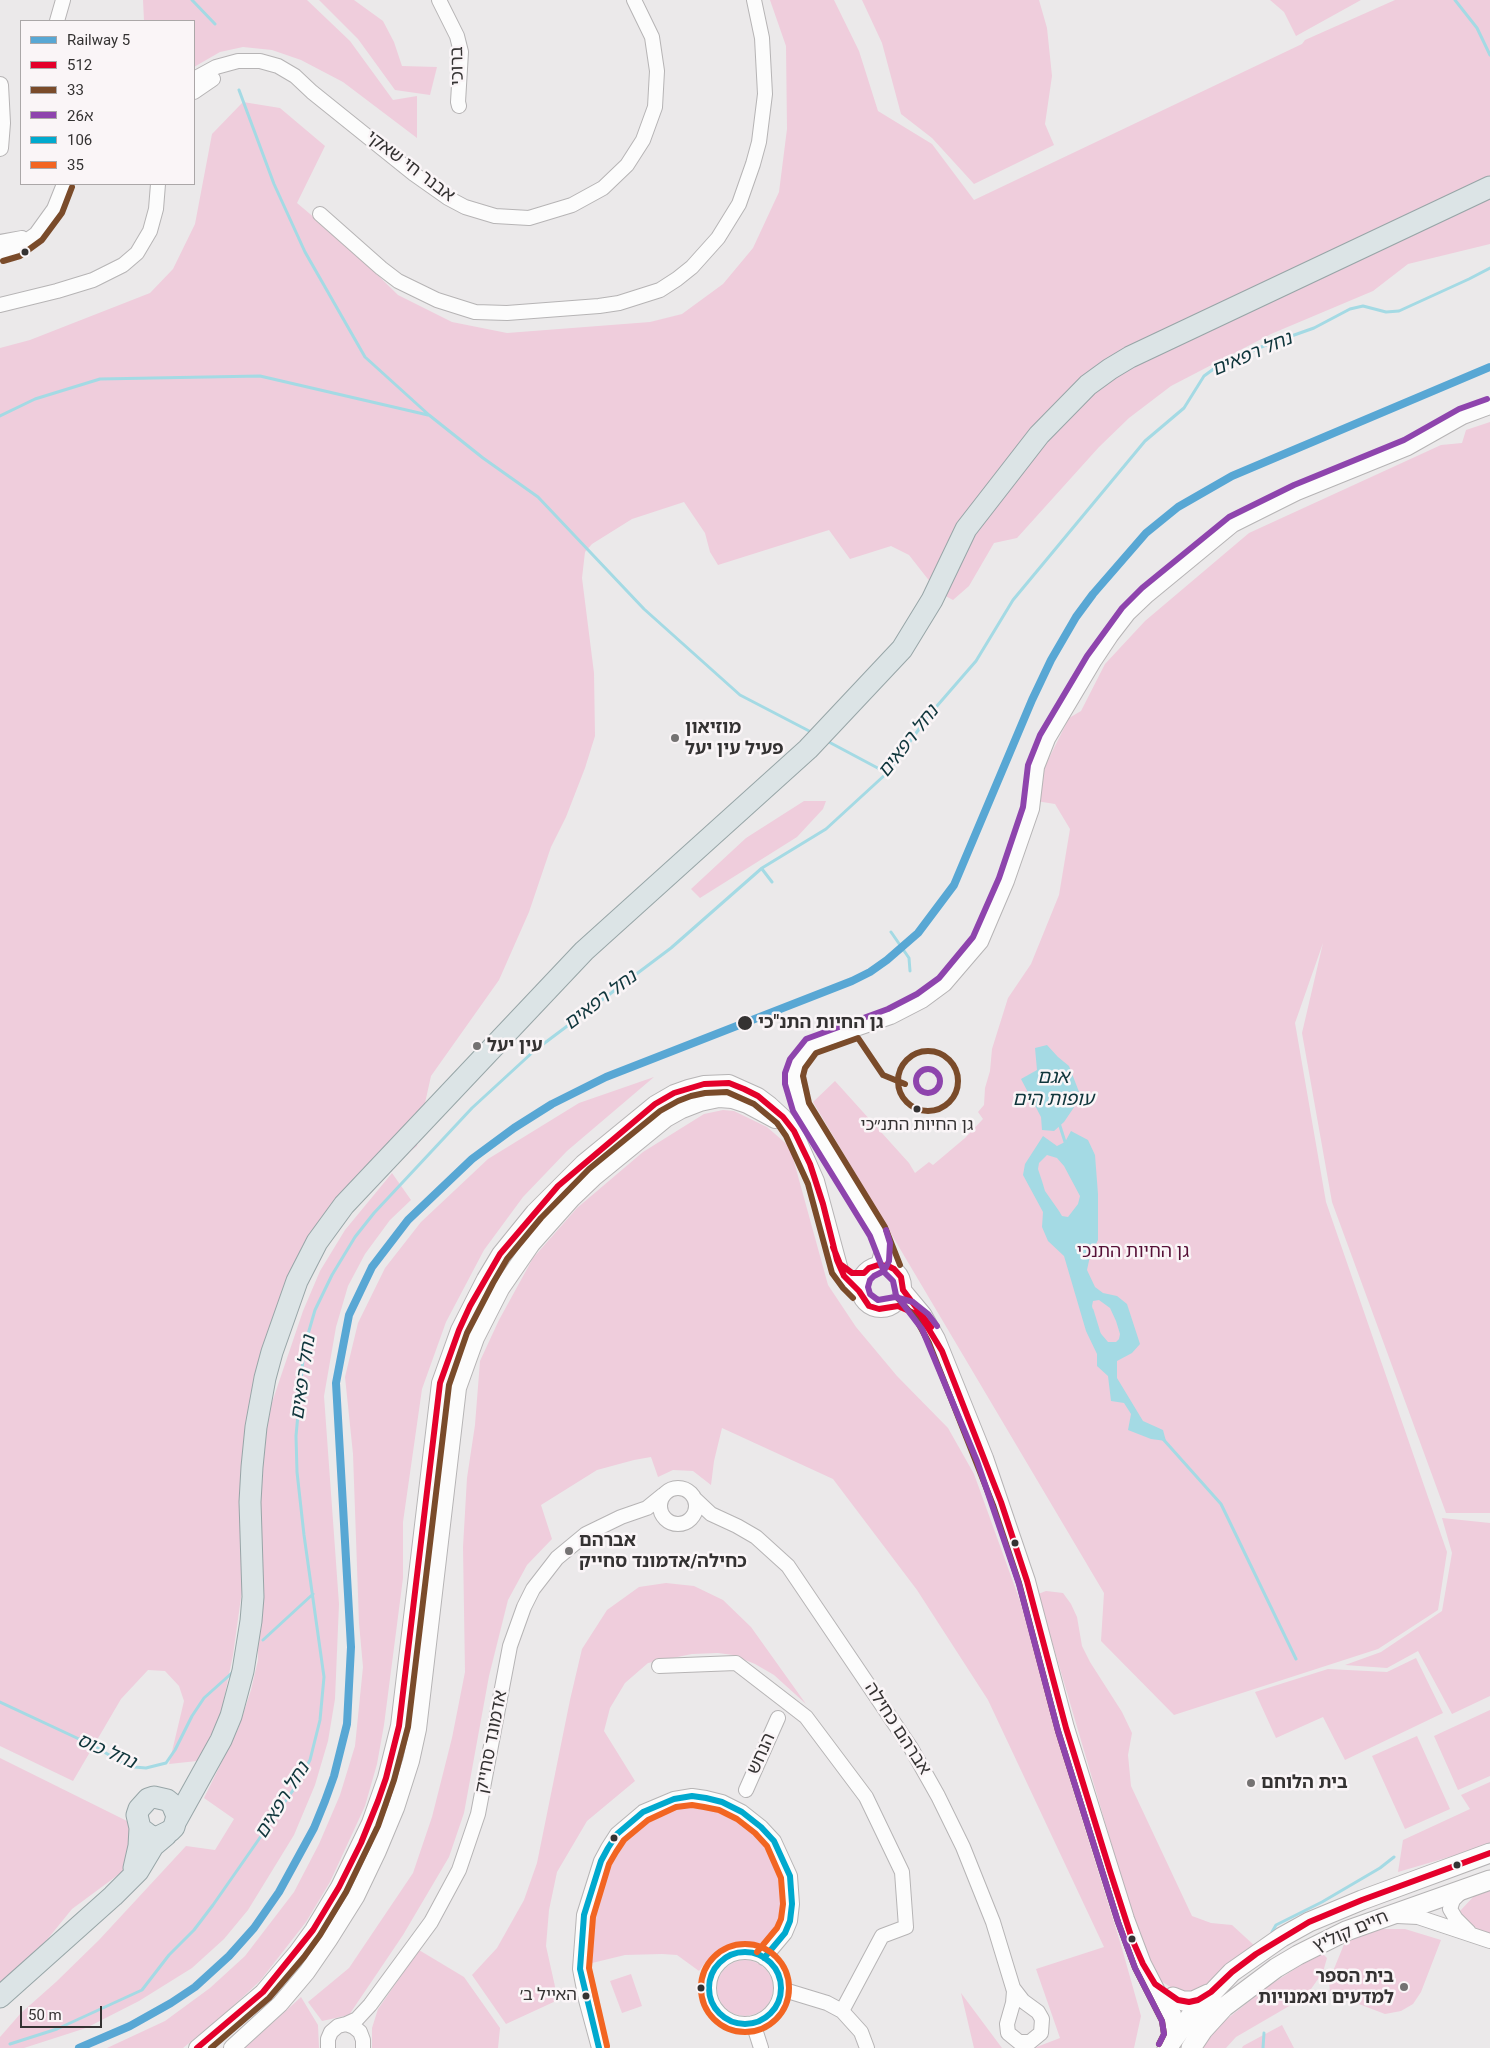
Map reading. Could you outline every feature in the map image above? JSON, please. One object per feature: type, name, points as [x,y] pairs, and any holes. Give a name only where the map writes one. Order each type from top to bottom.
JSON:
[{"type":"main road","points":[[0,1996],[138,1871],[153,1846],[171,1828],[231,1716],[243,1670],[252,1622],[250,1502],[260,1402],[272,1352],[297,1281],[317,1242],[344,1205],[584,951],[819,737],[902,649],[932,600],[966,529],[1039,435],[1088,385],[1130,357],[1490,187]]},
{"type":"main road","points":[[124,1884],[134,1868],[138,1856],[140,1828],[137,1815],[139,1808],[148,1799],[161,1798],[185,1783],[209,1760]]},
{"type":"main road","points":[[140,1828],[149,1835],[154,1836],[171,1828],[177,1816],[172,1804],[161,1798]]},
{"type":"main road","name":"חיים קוליץ","points":[[1168,2046],[1211,1992],[1232,1972],[1256,1954],[1309,1922],[1362,1900],[1490,1854]]},
{"type":"main road","name":"חיים קוליץ","points":[[1191,2048],[1203,2030],[1224,2007],[1276,1968],[1326,1940],[1387,1916],[1490,1880]]},
{"type":"main road","points":[[1168,2046],[1173,2035],[1169,2001],[1193,2001],[1203,1998],[1211,1992]]},
{"type":"street","points":[[57,20],[63,0]]},
{"type":"street","name":"ברוכי","points":[[439,0],[457,36],[461,52],[459,106]]},
{"type":"street","name":"אבנר חי שאקי","points":[[195,79],[227,63],[244,61],[260,61],[286,69],[414,174],[448,198],[465,207],[495,216],[529,218],[552,212],[588,197],[615,178],[635,154],[650,125],[657,90],[656,53],[644,18],[634,0]]},
{"type":"street","points":[[320,214],[398,281],[437,300],[468,310],[507,313],[599,306],[633,299],[660,290],[692,267],[718,238],[739,204],[753,164],[759,142],[765,94],[762,38],[754,0]]},
{"type":"street","name":"אבנר חי שאקי","points":[[195,91],[221,74],[249,70],[277,75],[312,92]]},
{"type":"street","points":[[0,85],[2,123],[0,148]]},
{"type":"street","points":[[0,253],[16,248],[26,242],[42,226],[54,209],[64,185]]},
{"type":"street","points":[[56,292],[110,272],[136,253],[144,242],[154,221],[158,185]]},
{"type":"street","points":[[0,305],[56,292],[101,285],[132,267],[148,249],[154,237],[161,217],[165,185]]},
{"type":"street","points":[[0,242],[22,238],[42,226]]},
{"type":"street","points":[[878,1269],[878,1232],[801,1106],[794,1082],[797,1064],[811,1046],[891,1017],[922,1001],[946,984],[981,942],[1007,880],[1032,809],[1037,767],[1048,739],[1094,660],[1128,614],[1148,595],[1233,525],[1297,493],[1408,448],[1463,417],[1490,407]]},
{"type":"street","points":[[197,2048],[263,1992],[314,1930],[339,1888],[370,1823],[386,1778],[399,1726],[440,1383],[459,1330],[500,1254],[534,1212],[582,1163],[656,1104],[674,1093],[704,1084],[729,1083],[758,1096],[783,1117],[794,1131],[816,1181],[834,1252],[844,1276],[872,1308],[883,1309],[894,1306],[909,1310],[922,1320],[942,1351]]},
{"type":"street","points":[[232,2048],[280,2004],[307,1972],[329,1940],[356,1897],[396,1808],[418,1729],[458,1388],[476,1338],[516,1264],[548,1224],[595,1177],[666,1120],[682,1110],[700,1103],[720,1100],[732,1100],[747,1104],[776,1120],[802,1148]]},
{"type":"street","points":[[834,1252],[840,1264],[848,1271],[857,1274],[878,1269],[901,1277],[904,1290],[930,1325],[985,1458],[1004,1510],[1027,1580],[1066,1728],[1118,1896],[1139,1956],[1154,1984],[1188,2019],[1203,2030]]},
{"type":"street","points":[[859,1291],[860,1280],[878,1269]]},
{"type":"street","points":[[894,1306],[904,1290]]},
{"type":"street","points":[[665,1519],[660,1508],[663,1495],[670,1490],[678,1488],[689,1492],[706,1511],[716,1517]]},
{"type":"street","name":"אדמונד סחייק","points":[[328,2047],[328,2037],[333,2030],[340,2025],[357,2019],[370,2005],[439,1910],[465,1857],[481,1800],[510,1646],[524,1606],[533,1589],[557,1558],[586,1534],[620,1517],[652,1505],[663,1495]]},
{"type":"street","points":[[688,1521],[695,1512],[694,1498]]},
{"type":"street","points":[[640,1511],[653,1513],[678,1524],[700,1516],[716,1517]]},
{"type":"street","name":"אברהם כחילה","points":[[716,1517],[756,1537],[788,1566],[911,1748],[945,1809],[974,1872],[993,1922],[1013,1988]]},
{"type":"street","points":[[659,1666],[736,1662],[806,1717],[866,1797],[902,1872],[906,1927],[882,1936],[842,2011]]},
{"type":"street","name":"הנחש","points":[[746,1790],[778,1718]]},
{"type":"street","points":[[599,2048],[580,1969],[584,1915],[601,1861],[608,1848],[617,1834],[643,1812],[674,1799],[692,1796],[706,1798],[722,1802],[742,1812],[762,1827],[774,1841],[790,1876],[792,1904],[790,1921],[785,1933],[764,1958]]},
{"type":"street","points":[[1468,1887],[1457,1895],[1451,1904],[1450,1910],[1456,1919],[1473,1935]]},
{"type":"street","points":[[1387,1916],[1418,1917],[1490,1941]]},
{"type":"street","points":[[741,1952],[752,1953],[764,1958],[775,1968],[780,1979],[781,1989],[779,2001],[768,2016],[753,2023],[745,2024],[732,2022],[720,2014],[712,2004],[709,1991],[710,1978],[719,1964],[729,1956],[741,1952]]},
{"type":"street","points":[[781,1989],[827,2003],[842,2011],[861,2032],[867,2048]]},
{"type":"street","name":"אדמונד סחייק","points":[[363,2043],[364,2020],[370,2005]]},
{"type":"street","points":[[753,2023],[760,2048]]},
{"type":"street","points":[[346,2024],[356,2028],[363,2043]]},
{"type":"green space","points":[[143,0],[307,0],[350,41],[393,100],[417,96],[417,138],[343,82],[301,60],[272,50],[243,47],[220,52],[195,66],[195,20],[144,20]]},
{"type":"green space","points":[[319,0],[354,0],[383,21],[394,42],[402,66],[437,67],[430,95],[395,90],[358,39]]},
{"type":"green space","points":[[770,0],[834,0],[859,51],[878,111],[932,144],[974,200],[1302,44],[1305,40],[1395,0],[1490,0],[1490,244],[1408,264],[1373,291],[1271,334],[1171,386],[1129,418],[1099,447],[1017,538],[994,543],[969,586],[953,600],[938,592],[909,555],[891,546],[850,559],[829,530],[718,565],[710,552],[705,533],[684,502],[632,519],[592,544],[585,552],[582,578],[594,673],[595,736],[566,817],[551,847],[529,912],[499,980],[431,1076],[425,1103],[430,1122],[419,1134],[417,1146],[382,1174],[315,1250],[267,1358],[243,1583],[233,1655],[219,1723],[197,1761],[169,1764],[184,1701],[179,1686],[165,1671],[148,1670],[121,1699],[73,1781],[0,1746],[0,348],[30,340],[150,293],[173,269],[195,224],[212,134],[243,102],[280,108],[325,146],[297,203],[348,246],[398,295],[452,322],[507,333],[650,322],[682,314],[723,284],[753,248],[779,192],[787,129],[786,46]]},
{"type":"green space","points":[[862,0],[1039,0],[1047,28],[1052,76],[1045,124],[1054,145],[974,184],[932,138],[901,114],[882,43]]},
{"type":"green space","points":[[1270,0],[1361,0],[1296,36],[1284,12]]},
{"type":"green space","name":"גן החיות התנכי","points":[[1490,422],[1490,1513],[1446,1513],[1332,1202],[1302,1033],[1323,943],[1295,1023],[1326,1202],[1447,1552],[1438,1610],[1378,1649],[1174,1715],[1101,1641],[1104,1593],[813,1102],[835,1081],[909,1163],[915,1173],[929,1162],[933,1165],[965,1138],[983,1119],[978,1112],[984,1105],[992,1049],[1008,998],[1031,964],[1059,895],[1070,829],[1055,804],[1036,801],[1043,770],[1069,718],[1081,711],[1105,664],[1145,621],[1249,533],[1441,445],[1462,443],[1466,430]]},
{"type":"green space","points":[[804,801],[826,801],[823,809],[797,837],[700,898],[691,889],[746,838]]},
{"type":"green space","points":[[654,1077],[567,1151],[523,1197],[484,1250],[446,1322],[422,1389],[403,1522],[403,1578],[384,1725],[377,1764],[365,1806],[330,1882],[306,1922],[260,1981],[219,2019],[183,2048],[107,2048],[165,2021],[210,1988],[245,1956],[294,1892],[319,1844],[340,1795],[355,1746],[363,1667],[359,1623],[353,1454],[345,1377],[358,1323],[385,1268],[421,1222],[488,1159],[579,1103]]},
{"type":"green space","points":[[723,1110],[734,1111],[767,1127],[790,1147],[828,1285],[856,1327],[897,1376],[948,1428],[974,1474],[1020,1601],[1072,1787],[1141,2016],[1134,2048],[1034,2048],[1060,2038],[1036,1969],[1104,1947],[988,1700],[917,1590],[833,1479],[722,1428],[714,1461],[711,1485],[693,1471],[673,1470],[658,1477],[651,1457],[597,1470],[541,1505],[552,1539],[527,1565],[508,1600],[489,1676],[464,1813],[449,1857],[403,1935],[349,2015],[322,2021],[308,2002],[349,1968],[413,1873],[432,1817],[452,1738],[465,1672],[463,1547],[467,1478],[475,1425],[480,1361],[499,1320],[533,1258],[577,1208],[643,1152],[704,1114]]},
{"type":"green space","points":[[392,1173],[411,1200],[390,1220],[365,1254],[348,1286],[336,1327],[324,1396],[339,1604],[335,1699],[328,1741],[315,1785],[294,1835],[248,1910],[224,1939],[192,1968],[139,2001],[86,2028],[24,2048],[0,2048],[0,2037],[21,2013],[99,1940],[186,1846],[215,1850],[234,1819],[204,1798],[238,1729],[251,1690],[258,1660],[256,1479],[264,1426],[303,1311],[320,1271],[345,1230]]},
{"type":"green space","points":[[1442,1518],[1490,1523],[1490,1696],[1452,1714],[1418,1651],[1387,1668],[1345,1665],[1381,1652],[1442,1611],[1452,1553]]},
{"type":"green space","points":[[666,1583],[694,1586],[723,1600],[751,1627],[806,1704],[774,1675],[755,1664],[733,1655],[718,1653],[692,1654],[648,1663],[625,1683],[610,1708],[604,1731],[635,1781],[587,1821],[557,1872],[549,1910],[546,1946],[558,2000],[506,2024],[472,1975],[497,1948],[524,1900],[537,1863],[582,1649],[607,1610],[639,1587]]},
{"type":"green space","points":[[1046,1591],[1063,1593],[1071,1604],[1077,1617],[1082,1646],[1122,1712],[1132,1733],[1128,1755],[1131,1786],[1192,1916],[1211,1923],[1232,1925],[1256,1947],[1196,1992],[1175,1990],[1158,1979],[1137,1931],[1038,1594]]},
{"type":"green space","points":[[1416,1658],[1443,1713],[1345,1760],[1323,1717],[1276,1738],[1255,1692],[1328,1669],[1387,1672]]},
{"type":"green space","points":[[1490,1710],[1490,1776],[1458,1790],[1434,1736]]},
{"type":"green space","points":[[1417,1736],[1450,1809],[1405,1829],[1372,1756]]},
{"type":"green space","points":[[0,1758],[127,1821],[131,1837],[129,1859],[122,1872],[72,1909],[37,1952],[0,1984]]},
{"type":"green space","points":[[1490,1782],[1490,1845],[1398,1872],[1403,1840],[1470,1809],[1461,1795]]},
{"type":"green space","points":[[690,1806],[718,1812],[744,1823],[760,1837],[773,1855],[781,1880],[786,1910],[782,1924],[771,1939],[760,1944],[729,1947],[716,1954],[699,1971],[677,1955],[625,1955],[592,1963],[587,1941],[603,1878],[612,1858],[635,1832],[650,1820],[667,1811]]},
{"type":"green space","points":[[1490,1891],[1490,1935],[1465,1920],[1460,1911],[1474,1896]]},
{"type":"green space","points":[[1374,1929],[1405,1929],[1441,1940],[1421,1992],[1413,2004],[1401,2011],[1385,2014],[1330,1993],[1329,1981],[1347,1937]]},
{"type":"green space","points":[[419,1950],[464,1977],[500,2028],[498,2048],[372,2048],[372,2028],[378,2009]]},
{"type":"green space","points":[[1321,1952],[1327,1958],[1323,1972],[1311,1989],[1291,2005],[1236,2037],[1226,2048],[1201,2048],[1222,2023],[1267,1987]]},
{"type":"green space","points":[[745,1960],[756,1962],[765,1968],[771,1977],[773,1988],[771,1999],[765,2008],[756,2014],[745,2016],[734,2014],[725,2008],[719,1999],[717,1988],[719,1977],[725,1968],[734,1962]]},
{"type":"green space","points":[[631,1974],[642,2006],[622,2013],[610,1981]]},
{"type":"green space","points":[[961,1993],[1002,2048],[974,2048]]},
{"type":"green space","points":[[301,1997],[318,2025],[319,2048],[245,2048]]},
{"type":"green space","points":[[1282,2025],[1294,2048],[1242,2048],[1243,2046]]},
{"type":"water","name":"אגם עופות הים","points":[[1047,1045],[1069,1066],[1081,1097],[1064,1122],[1054,1131],[1042,1130],[1041,1117],[1021,1079],[1037,1070],[1035,1048]]},
{"type":"water","points":[[1071,1131],[1088,1140],[1095,1155],[1098,1194],[1098,1240],[1090,1256],[1087,1270],[1095,1287],[1103,1293],[1117,1296],[1127,1304],[1140,1344],[1132,1353],[1117,1361],[1117,1378],[1143,1421],[1163,1430],[1166,1441],[1151,1439],[1128,1430],[1131,1414],[1124,1403],[1111,1401],[1108,1376],[1097,1366],[1097,1354],[1086,1331],[1064,1256],[1048,1241],[1042,1227],[1043,1212],[1023,1175],[1025,1164],[1043,1136],[1057,1146],[1065,1142]],"holes":[[[1047,1155],[1057,1158],[1064,1166],[1080,1196],[1078,1204],[1068,1217],[1062,1216],[1045,1191],[1038,1169],[1039,1163]],[[1099,1300],[1110,1308],[1116,1321],[1120,1334],[1116,1342],[1108,1342],[1097,1329],[1092,1306],[1093,1301]]]},
{"type":"waterway","points":[[192,0],[215,24]]},
{"type":"waterway","points":[[1455,0],[1477,28],[1490,55]]},
{"type":"waterway","points":[[239,90],[274,184],[305,252],[365,357],[429,415],[483,458],[538,497],[644,609],[740,695],[813,733]]},
{"type":"waterway","name":"נחל רפאים","points":[[10,2044],[57,2029],[142,1990],[169,1955],[194,1930],[213,1905],[296,1786],[310,1760],[320,1720],[324,1677],[297,1472],[296,1436],[304,1348],[315,1310],[332,1275],[355,1237],[374,1213],[472,1108],[534,1051],[671,948],[762,868],[826,829],[887,773],[930,714],[976,661],[1013,600],[1145,441],[1184,408],[1204,376],[1219,365],[1266,345],[1314,328],[1350,309],[1363,306],[1386,312],[1399,311],[1490,268]]},
{"type":"waterway","points":[[0,416],[35,399],[100,379],[260,376],[428,415]]},
{"type":"waterway","points":[[827,741],[887,773]]},
{"type":"waterway","points":[[762,869],[772,882]]},
{"type":"waterway","points":[[891,932],[909,958],[910,971]]},
{"type":"waterway","points":[[1059,1123],[1066,1145]]},
{"type":"waterway","points":[[1092,1310],[1099,1333]]},
{"type":"waterway","points":[[1163,1439],[1221,1504],[1296,1659]]},
{"type":"waterway","name":"נחל כוס","points":[[263,1640],[313,1594]]},
{"type":"waterway","name":"נחל כוס","points":[[0,1702],[94,1746],[121,1762],[134,1767],[146,1768],[166,1763],[204,1698],[233,1672]]},
{"type":"waterway","points":[[1272,1932],[1276,1925],[1322,1902],[1380,1868],[1394,1857]]},
{"type":"waterway","points":[[1263,2048],[1264,2033]]},
{"type":"rail line","name":"5","points":[[79,2048],[130,2026],[171,2003],[195,1987],[229,1956],[254,1928],[279,1892],[314,1828],[325,1801],[334,1776],[347,1724],[351,1647],[336,1383],[349,1315],[372,1267],[408,1220],[472,1159],[514,1128],[552,1104],[606,1077],[852,981],[870,972],[887,960],[918,933],[954,885],[1032,700],[1051,660],[1076,617],[1093,594],[1146,533],[1178,507],[1232,476],[1490,367]]},
{"type":"transit line","name":"33","points":[[3,261],[20,256],[42,240],[62,213],[72,187]]},
{"type":"transit line","name":"26א","points":[[1159,2044],[1164,2034],[1162,2021],[1135,1968],[1118,1922],[1058,1731],[1019,1584],[977,1461],[922,1329],[896,1295],[893,1281],[884,1272],[870,1236],[793,1111],[785,1084],[785,1073],[790,1059],[806,1039],[888,1009],[917,994],[939,978],[973,937],[999,878],[1023,807],[1028,765],[1040,735],[1087,656],[1122,608],[1142,588],[1229,517],[1294,485],[1404,440],[1459,409],[1487,399]]},
{"type":"transit line","name":"33","points":[[900,1265],[885,1227],[809,1103],[803,1076],[805,1068],[816,1053],[858,1038],[883,1075],[905,1084]]},
{"type":"transit line","name":"33","points":[[928,1051],[944,1056],[949,1060],[953,1065],[958,1081],[953,1097],[949,1102],[944,1106],[928,1111],[912,1106],[907,1102],[903,1097],[898,1081],[903,1065],[907,1060],[912,1056],[928,1051]]},
{"type":"transit line","name":"26א","points":[[928,1069],[937,1072],[940,1081],[937,1090],[928,1093],[919,1090],[916,1081],[919,1072],[928,1069]]},
{"type":"transit line","name":"512","points":[[197,2048],[263,1992],[313,1930],[339,1887],[361,1843],[378,1801],[386,1778],[399,1726],[440,1383],[459,1330],[470,1306],[500,1254],[558,1186],[655,1104],[674,1093],[704,1084],[729,1083],[744,1089],[758,1096],[783,1117],[794,1131],[810,1164],[823,1204],[837,1260],[844,1276],[859,1291],[869,1306],[879,1309],[898,1306],[916,1314],[928,1328],[942,1351],[1001,1502],[1027,1581],[1066,1728],[1110,1871],[1132,1939],[1143,1964],[1155,1984],[1178,2000],[1189,2002],[1198,2000],[1211,1992],[1232,1972],[1256,1954],[1309,1922],[1362,1900],[1490,1853]]},
{"type":"transit line","name":"33","points":[[211,2048],[269,1998],[304,1957],[346,1892],[378,1826],[394,1780],[408,1727],[449,1385],[467,1333],[493,1283],[507,1259],[541,1218],[589,1169],[660,1111],[691,1096],[727,1092],[754,1104],[777,1123],[786,1136],[808,1184],[832,1273],[853,1298]]},
{"type":"transit line","name":"26א","points":[[886,1230],[890,1243],[889,1261],[884,1271],[870,1280],[868,1287],[870,1294],[878,1300],[895,1297],[913,1302],[928,1314],[937,1326]]},
{"type":"transit line","name":"512","points":[[833,1247],[840,1264],[852,1273],[864,1273],[869,1268],[878,1265],[894,1269],[901,1277],[903,1290],[931,1327]]},
{"type":"transit line","name":"33","points":[[896,1296],[916,1319],[929,1343],[993,1505],[1019,1583],[1058,1731],[1118,1922],[1135,1968],[1162,2021],[1164,2034],[1159,2044]]},
{"type":"transit line","name":"106","points":[[599,2048],[580,1969],[584,1915],[601,1861],[608,1848],[617,1834],[643,1812],[674,1799],[692,1796],[706,1798],[722,1802],[742,1812],[761,1827],[774,1841],[790,1876],[792,1904],[790,1921],[785,1933],[764,1958]]},
{"type":"transit line","name":"35","points":[[607,2046],[589,1968],[593,1917],[609,1864],[624,1840],[648,1820],[676,1807],[692,1805],[719,1810],[737,1819],[755,1833],[767,1846],[781,1878],[783,1904],[781,1919],[777,1928],[757,1952]]},
{"type":"transit line","name":"35","points":[[736,1944],[754,1944],[770,1951],[782,1963],[789,1979],[789,1988],[789,1997],[782,2013],[770,2025],[754,2032],[736,2032],[720,2025],[708,2013],[701,1997],[701,1979],[708,1963],[720,1951],[736,1944]]},
{"type":"transit line","name":"106","points":[[745,1952],[765,1958],[775,1968],[781,1988],[775,2008],[765,2018],[745,2024],[725,2018],[715,2008],[709,1988],[715,1968],[725,1958],[745,1952]]},
{"type":"place","name":"מוזיאון פעיל עין יעל","points":[[675,738]]},
{"type":"place","name":"גן החיות התנ\"כי","points":[[745,1023]]},
{"type":"place","name":"עין יעל","points":[[477,1046]]},
{"type":"place","name":"גן החיות התנ״כי","points":[[917,1109]]},
{"type":"place","name":"אברהם כחילה/אדמונד סחייק","points":[[569,1551]]},
{"type":"place","name":"בית הלוחם","points":[[1251,1783]]},
{"type":"place","name":"בית הספר למדעים ואמנויות","points":[[1404,1987]]},
{"type":"place","name":"האייל ב׳","points":[[586,1996]]}]
